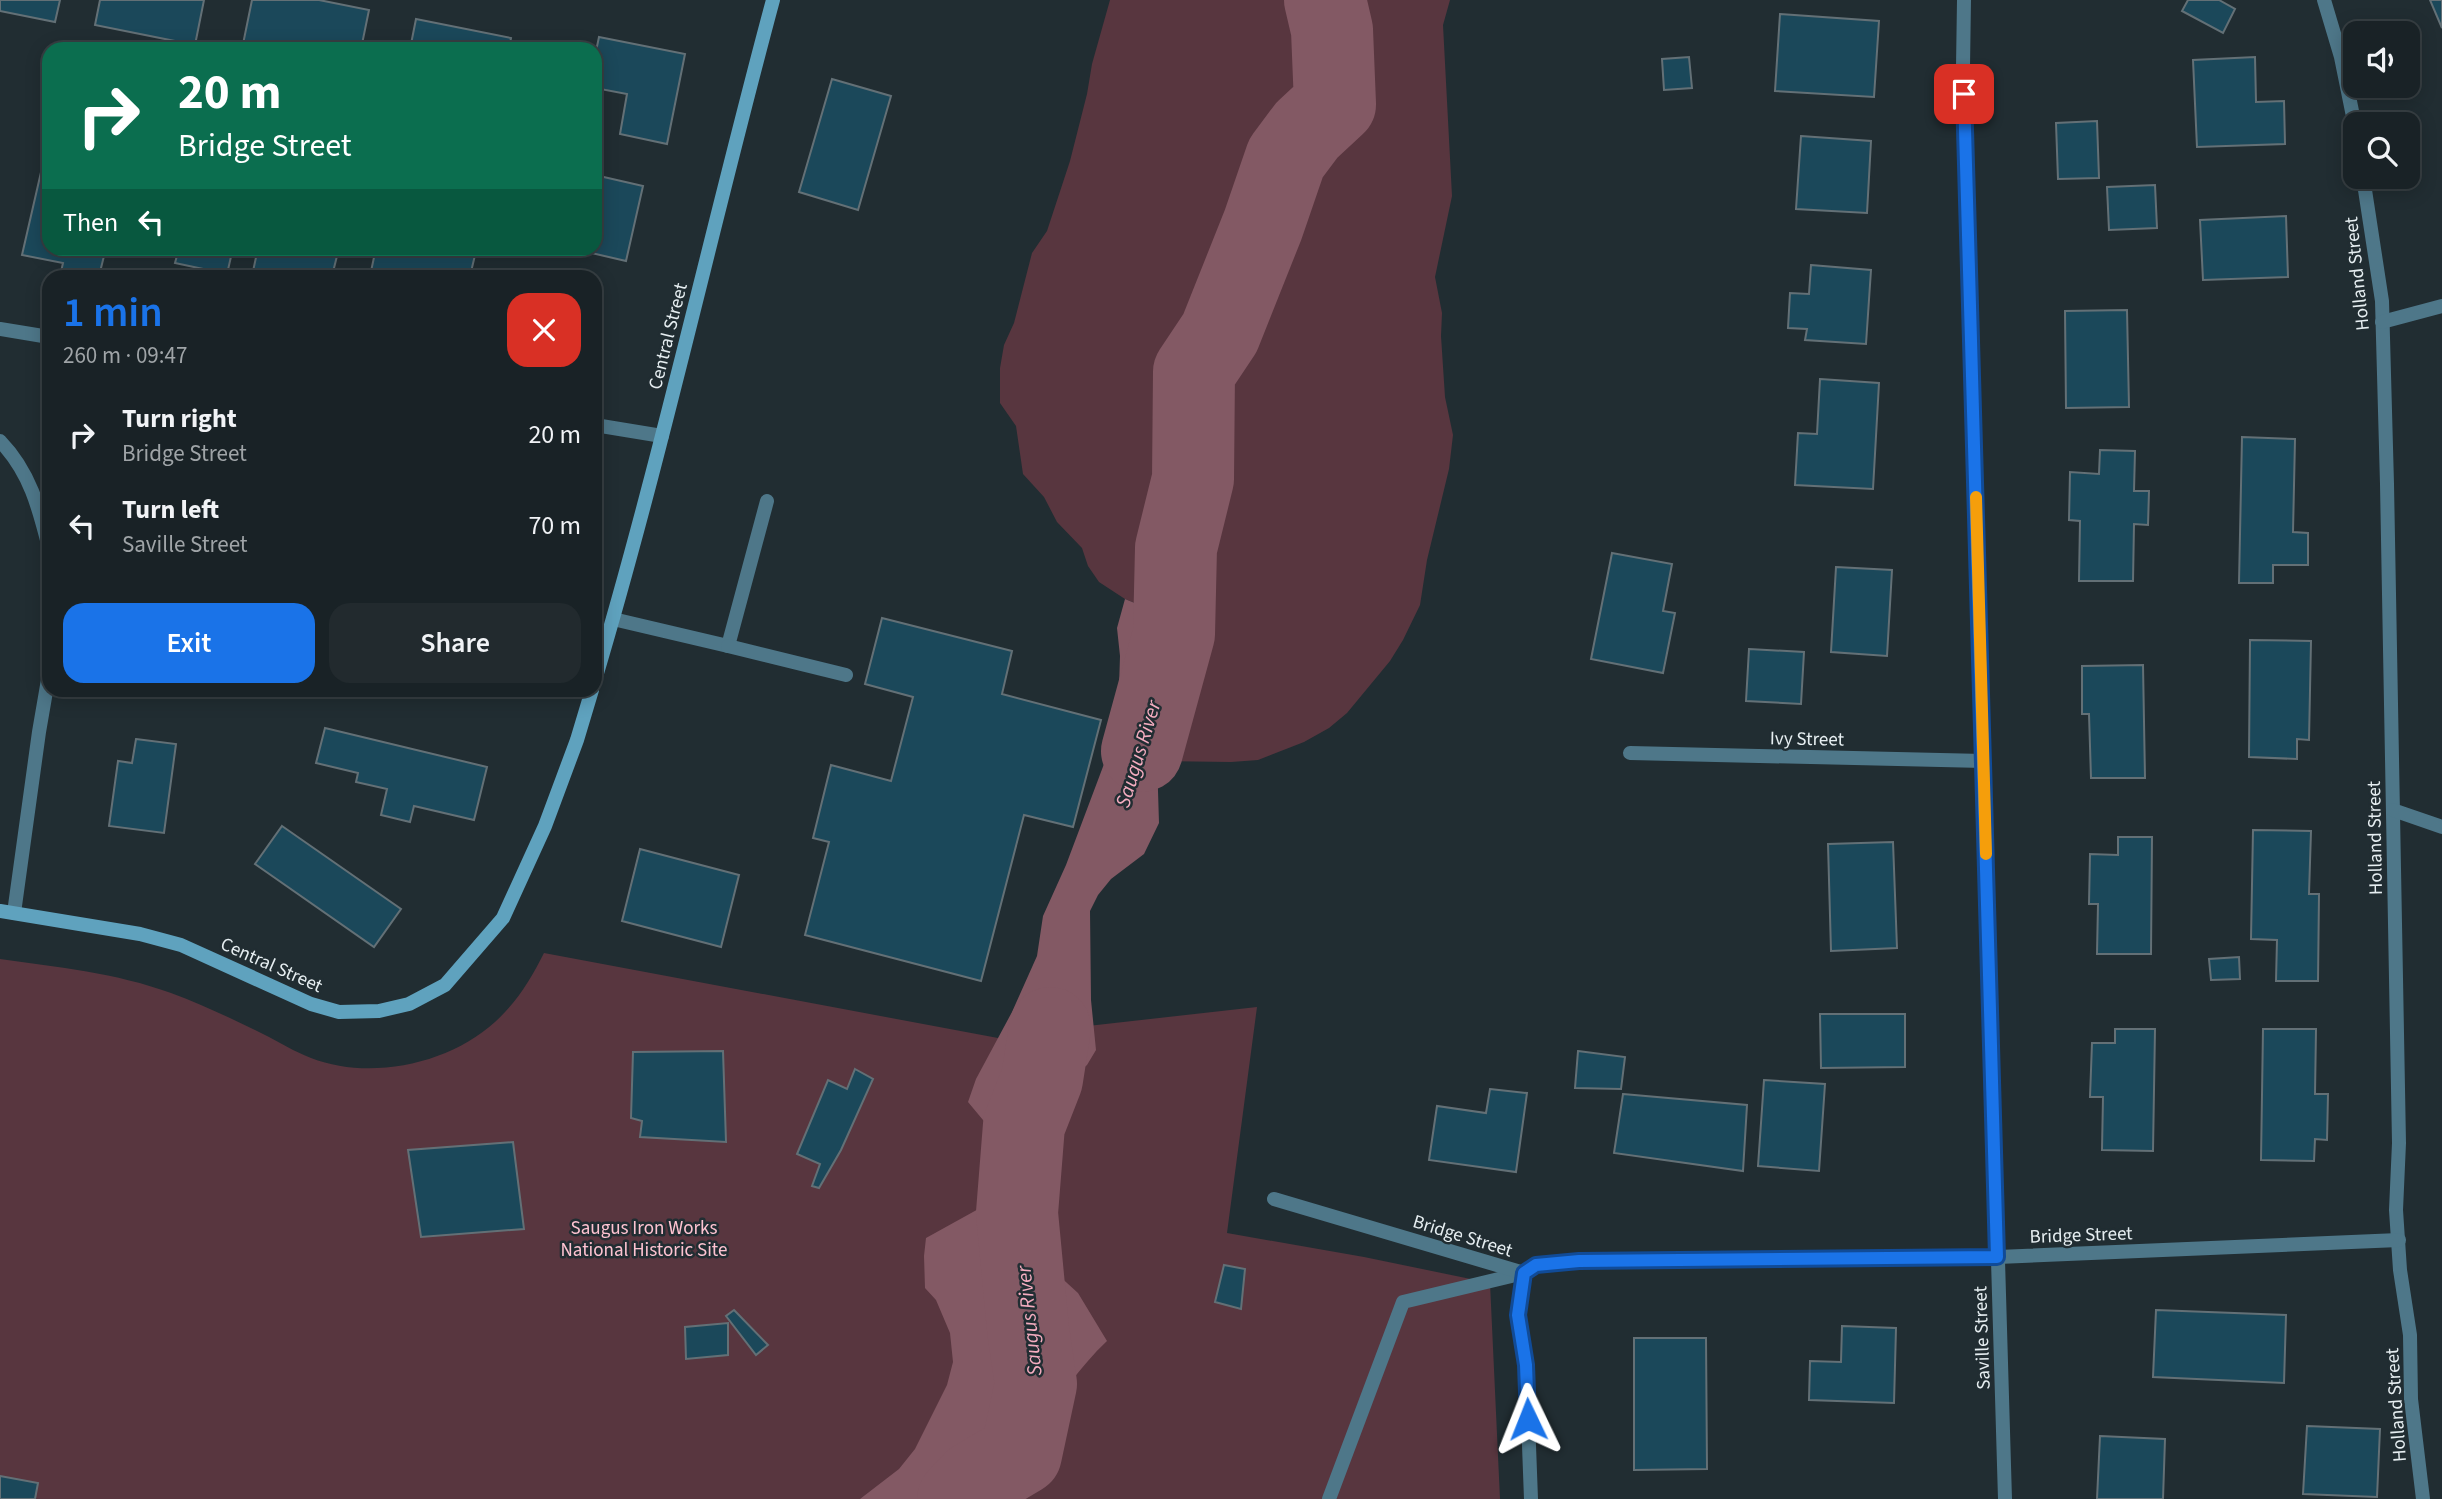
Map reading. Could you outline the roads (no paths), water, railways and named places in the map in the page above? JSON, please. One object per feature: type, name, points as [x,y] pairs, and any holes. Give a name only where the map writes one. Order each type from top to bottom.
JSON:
[{"type":"street","name":"Central Street","points":[[602,656],[637,536],[731,155],[773,0]]},
{"type":"street","name":"Saville Street","points":[[1964,0],[1964,81],[2005,1499]]},
{"type":"street","points":[[2324,0],[2341,57],[2352,112]]},
{"type":"street","name":"Holland Street","points":[[2365,189],[2382,301],[2388,497],[2399,1143],[2396,1210],[2400,1270],[2410,1335],[2411,1399],[2423,1499]]},
{"type":"street","points":[[2382,322],[2442,306]]},
{"type":"street","points":[[0,329],[42,336]]},
{"type":"street","points":[[602,426],[662,436]]},
{"type":"street","points":[[0,441],[10,451],[37,499],[42,519]]},
{"type":"street","points":[[727,646],[767,500]]},
{"type":"street","points":[[613,619],[846,674]]},
{"type":"street","points":[[7,912],[45,697]]},
{"type":"street","name":"Central Street","points":[[7,912],[140,934],[181,945],[311,1004],[340,1012],[379,1011],[409,1004],[445,985],[503,918],[545,826],[590,697]]},
{"type":"street","name":"Ivy Street","points":[[1630,753],[1984,761]]},
{"type":"street","points":[[2393,810],[2442,827]]},
{"type":"street","name":"Bridge Street","points":[[1274,1199],[1524,1273],[1536,1265],[1579,1261],[1997,1257],[2399,1240]]},
{"type":"street","points":[[1329,1499],[1404,1302],[1524,1273],[1518,1315],[1526,1365],[1531,1499]]},
{"type":"water","points":[[1125,599],[1154,611],[1172,642],[1168,670],[1159,696],[1156,727],[1159,823],[1144,854],[1111,879],[1090,911],[1091,1000],[1096,1050],[1087,1065],[1037,1109],[1020,1148],[1021,1204],[1025,1236],[1044,1262],[1078,1293],[1107,1341],[1027,1438],[987,1480],[974,1499],[860,1499],[899,1469],[915,1449],[947,1385],[953,1362],[950,1333],[936,1300],[925,1288],[926,1238],[982,1207],[994,1190],[993,1132],[968,1102],[976,1079],[1012,1012],[1037,956],[1043,916],[1066,865],[1104,764],[1109,720],[1119,687],[1117,628]]},
{"type":"waterway","name":"Saugus River","points":[[1142,751],[1174,634],[1176,548],[1193,479],[1194,372],[1220,333],[1263,225],[1286,158],[1307,130],[1335,104],[1332,30],[1325,0]]},
{"type":"waterway","name":"Saugus River","points":[[958,1499],[974,1482],[1021,1454],[1036,1384],[1017,1213],[1024,1125],[1042,1079],[1050,1028]]},
{"type":"park label","name":"Saugus Iron Works National Historic Site","points":[[644,1238]]}]
